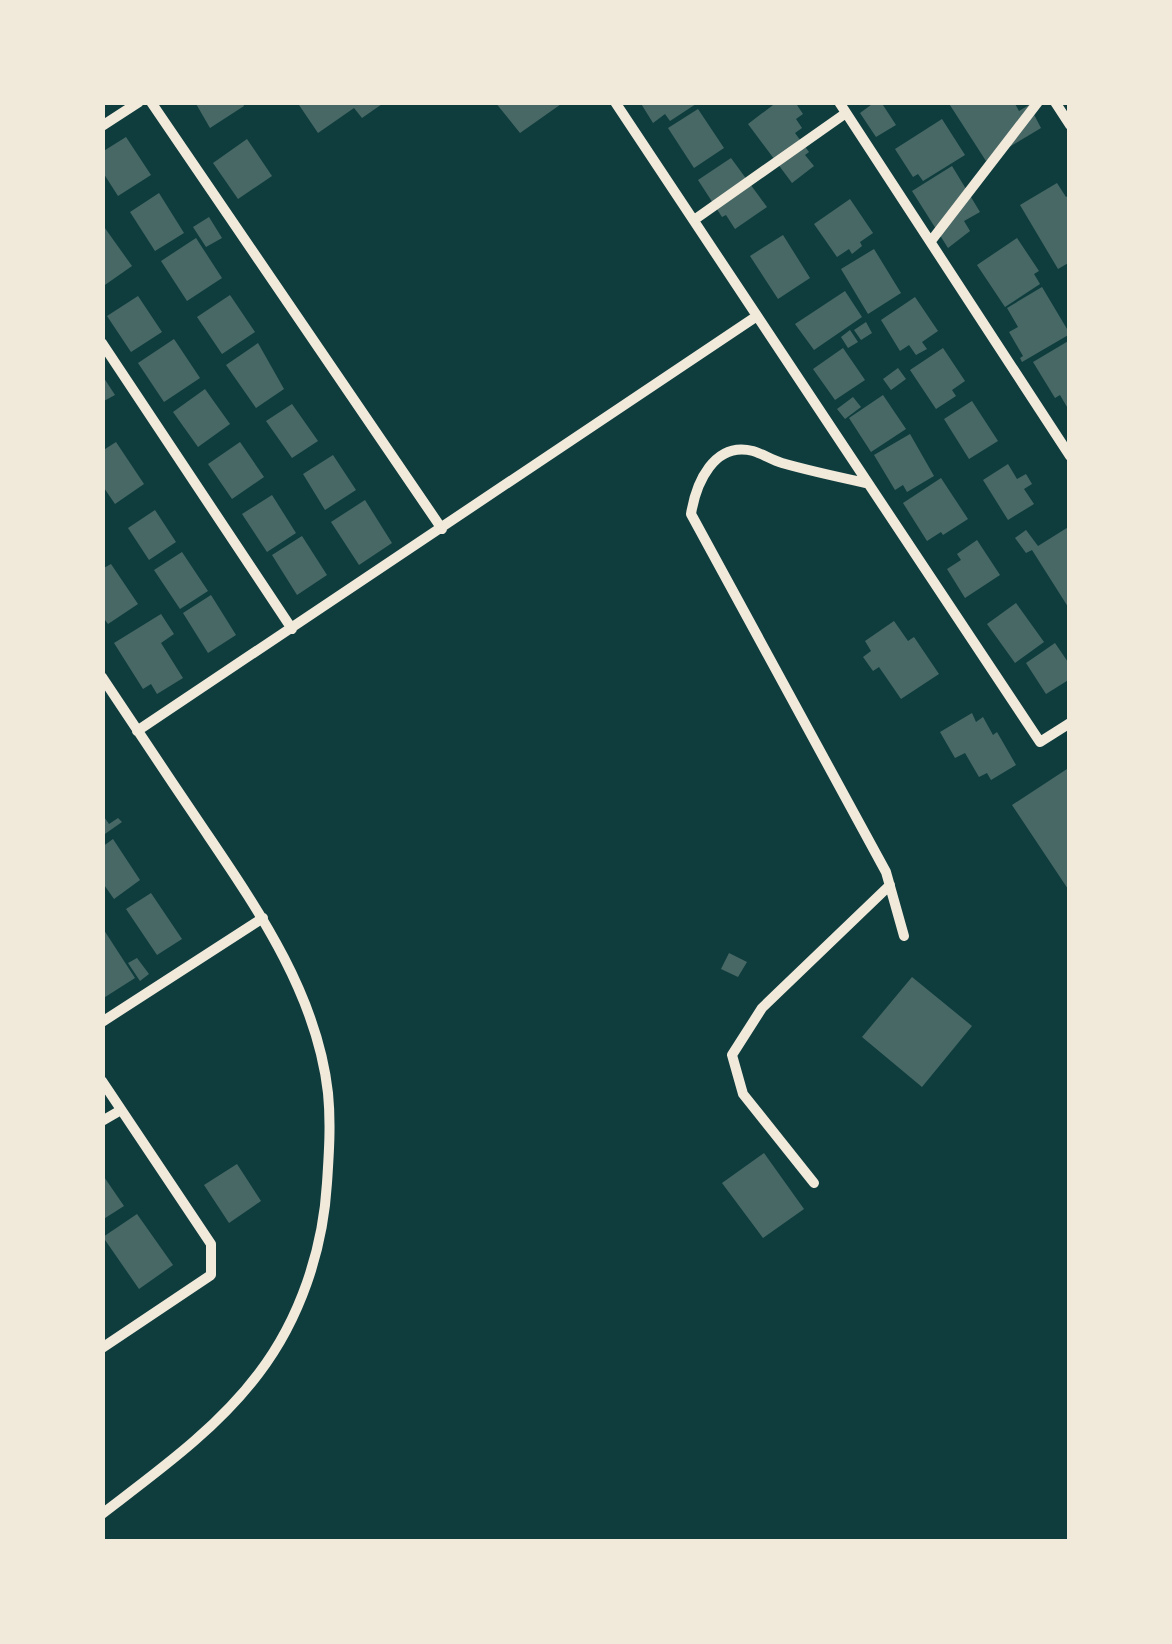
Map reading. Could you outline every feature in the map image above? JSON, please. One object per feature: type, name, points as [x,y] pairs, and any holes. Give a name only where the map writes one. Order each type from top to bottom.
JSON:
[{"type":"street","points":[[102,126],[139,102]]},
{"type":"street","points":[[151,102],[442,530]]},
{"type":"street","points":[[615,102],[1040,742],[1070,722]]},
{"type":"street","points":[[839,102],[1070,456]]},
{"type":"street","points":[[931,240],[1038,102]]},
{"type":"street","points":[[1054,102],[1070,125]]},
{"type":"street","points":[[694,220],[846,114]]},
{"type":"street","points":[[138,730],[757,316]]},
{"type":"street","points":[[102,343],[292,628]]},
{"type":"street","points":[[867,484],[779,462],[750,450],[728,452],[711,464],[695,487],[691,514],[886,872],[904,936]]},
{"type":"street","points":[[102,678],[263,918],[303,1000],[328,1090],[330,1145],[326,1212],[317,1252],[286,1332],[260,1372],[199,1438],[102,1514]]},
{"type":"street","points":[[814,1183],[743,1094],[732,1055],[762,1008],[890,885]]},
{"type":"street","points":[[102,1022],[263,918]]},
{"type":"street","points":[[102,1081],[211,1244],[211,1275],[102,1348]]},
{"type":"street","points":[[102,1121],[120,1110]]},
{"type":"building","points":[[195,102],[242,102],[244,106],[210,128]]},
{"type":"building","points":[[297,102],[385,102],[362,118],[354,108],[318,133]]},
{"type":"building","points":[[495,102],[564,102],[520,133]]},
{"type":"building","points":[[640,102],[699,102],[670,121],[665,114],[653,123]]},
{"type":"building","points":[[777,102],[795,102],[803,114],[796,119],[802,128],[795,133],[814,166],[792,183],[748,124]]},
{"type":"building","points":[[881,102],[896,125],[876,137],[860,113]]},
{"type":"building","points":[[948,102],[1014,102],[1019,111],[1029,105],[1041,128],[986,161]]},
{"type":"building","points":[[698,109],[724,148],[694,168],[668,128]]},
{"type":"building","points":[[942,119],[965,155],[923,181],[918,174],[913,177],[895,149]]},
{"type":"building","points":[[126,137],[151,175],[118,196],[102,171],[102,152]]},
{"type":"building","points":[[247,139],[272,176],[238,199],[213,163]]},
{"type":"building","points":[[731,158],[767,207],[735,229],[726,215],[722,217],[698,180]]},
{"type":"building","points":[[952,166],[980,212],[964,221],[970,231],[948,248],[912,191]]},
{"type":"building","points":[[1057,183],[1066,197],[1070,195],[1070,262],[1058,269],[1020,205]]},
{"type":"building","points":[[159,193],[184,233],[155,251],[130,212]]},
{"type":"building","points":[[850,199],[873,233],[852,254],[849,249],[837,257],[814,224]]},
{"type":"building","points":[[209,217],[222,238],[206,247],[193,227]]},
{"type":"building","points":[[102,224],[132,266],[102,287]]},
{"type":"building","points":[[783,235],[810,278],[778,299],[750,256]]},
{"type":"building","points":[[196,238],[222,278],[187,301],[161,261]]},
{"type":"building","points":[[1017,238],[1039,271],[1034,274],[1040,284],[1005,307],[977,265]]},
{"type":"building","points":[[874,249],[901,293],[868,314],[841,269]]},
{"type":"building","points":[[1042,287],[1070,334],[1022,362],[1023,356],[1009,332],[1018,327],[1007,308]]},
{"type":"building","points":[[845,291],[862,317],[814,350],[795,324]]},
{"type":"building","points":[[230,295],[255,332],[222,354],[197,317]]},
{"type":"building","points":[[138,296],[162,332],[131,352],[107,316]]},
{"type":"building","points":[[915,297],[938,331],[922,342],[927,349],[916,355],[909,345],[900,351],[881,320]]},
{"type":"building","points":[[866,322],[872,333],[861,340],[854,330]]},
{"type":"building","points":[[850,330],[858,342],[848,348],[841,337]]},
{"type":"building","points":[[174,339],[200,378],[164,402],[138,363]]},
{"type":"building","points":[[1070,340],[1070,412],[1060,395],[1055,398],[1033,362]]},
{"type":"building","points":[[258,343],[284,389],[256,408],[226,365]]},
{"type":"building","points":[[843,348],[865,380],[835,400],[813,369]]},
{"type":"building","points":[[943,348],[965,381],[952,390],[956,396],[936,409],[910,370]]},
{"type":"building","points":[[898,368],[906,379],[891,390],[883,379]]},
{"type":"building","points":[[102,375],[115,395],[102,402]]},
{"type":"building","points":[[205,389],[230,424],[198,447],[173,412]]},
{"type":"building","points":[[883,395],[906,429],[871,452],[849,418]]},
{"type":"building","points":[[853,397],[861,407],[845,419],[837,409]]},
{"type":"building","points":[[972,401],[998,441],[969,459],[944,419]]},
{"type":"building","points":[[292,404],[318,441],[292,458],[266,421]]},
{"type":"building","points":[[910,434],[934,476],[907,492],[903,485],[895,490],[874,455]]},
{"type":"building","points":[[116,442],[144,484],[115,504],[102,485],[102,451]]},
{"type":"building","points":[[240,442],[264,477],[232,499],[208,464]]},
{"type":"building","points":[[333,455],[356,490],[325,510],[303,474]]},
{"type":"building","points":[[1008,464],[1017,479],[1026,474],[1032,484],[1024,489],[1034,504],[1008,520],[983,480]]},
{"type":"building","points":[[941,478],[968,519],[927,541],[903,503]]},
{"type":"building","points":[[272,495],[296,533],[267,552],[242,514]]},
{"type":"building","points":[[365,500],[392,543],[359,565],[331,522]]},
{"type":"building","points":[[155,510],[176,542],[149,560],[128,528]]},
{"type":"building","points":[[1070,526],[1070,610],[1032,550],[1026,553],[1015,538],[1026,530],[1038,546]]},
{"type":"building","points":[[302,536],[327,575],[297,595],[272,555]]},
{"type":"building","points":[[977,540],[1000,575],[965,598],[947,569],[961,560],[957,554]]},
{"type":"building","points":[[182,552],[208,591],[180,609],[154,570]]},
{"type":"building","points":[[111,564],[138,604],[108,624],[102,616],[102,569]]},
{"type":"building","points":[[211,595],[236,635],[208,653],[183,613]]},
{"type":"building","points":[[1016,603],[1044,642],[1015,663],[987,624]]},
{"type":"building","points":[[161,614],[174,634],[161,643],[183,678],[157,694],[151,684],[143,689],[114,643]]},
{"type":"building","points":[[894,621],[908,641],[914,637],[939,674],[901,699],[879,667],[873,671],[863,657],[871,651],[865,641]]},
{"type":"building","points":[[1055,643],[1070,665],[1070,679],[1046,694],[1026,663]]},
{"type":"building","points":[[972,713],[976,722],[983,717],[993,735],[997,732],[1016,765],[991,780],[987,773],[979,777],[965,753],[955,758],[940,732]]},
{"type":"building","points":[[1067,769],[1070,773],[1070,892],[1012,805]]},
{"type":"building","points":[[102,814],[109,824],[118,818],[122,822],[102,836]]},
{"type":"building","points":[[113,839],[140,880],[114,899],[102,882],[102,847]]},
{"type":"building","points":[[151,893],[182,939],[157,955],[126,909]]},
{"type":"building","points":[[102,927],[135,978],[102,999]]},
{"type":"building","points":[[729,953],[747,962],[738,977],[721,969]]},
{"type":"building","points":[[137,958],[149,974],[140,981],[128,963]]},
{"type":"building","points":[[912,977],[972,1026],[922,1087],[862,1037]]},
{"type":"building","points":[[764,1153],[804,1209],[763,1238],[722,1183]]},
{"type":"building","points":[[237,1164],[261,1201],[229,1223],[204,1185]]},
{"type":"building","points":[[102,1174],[124,1206],[102,1220]]},
{"type":"building","points":[[137,1214],[173,1265],[139,1289],[103,1237]]}]
